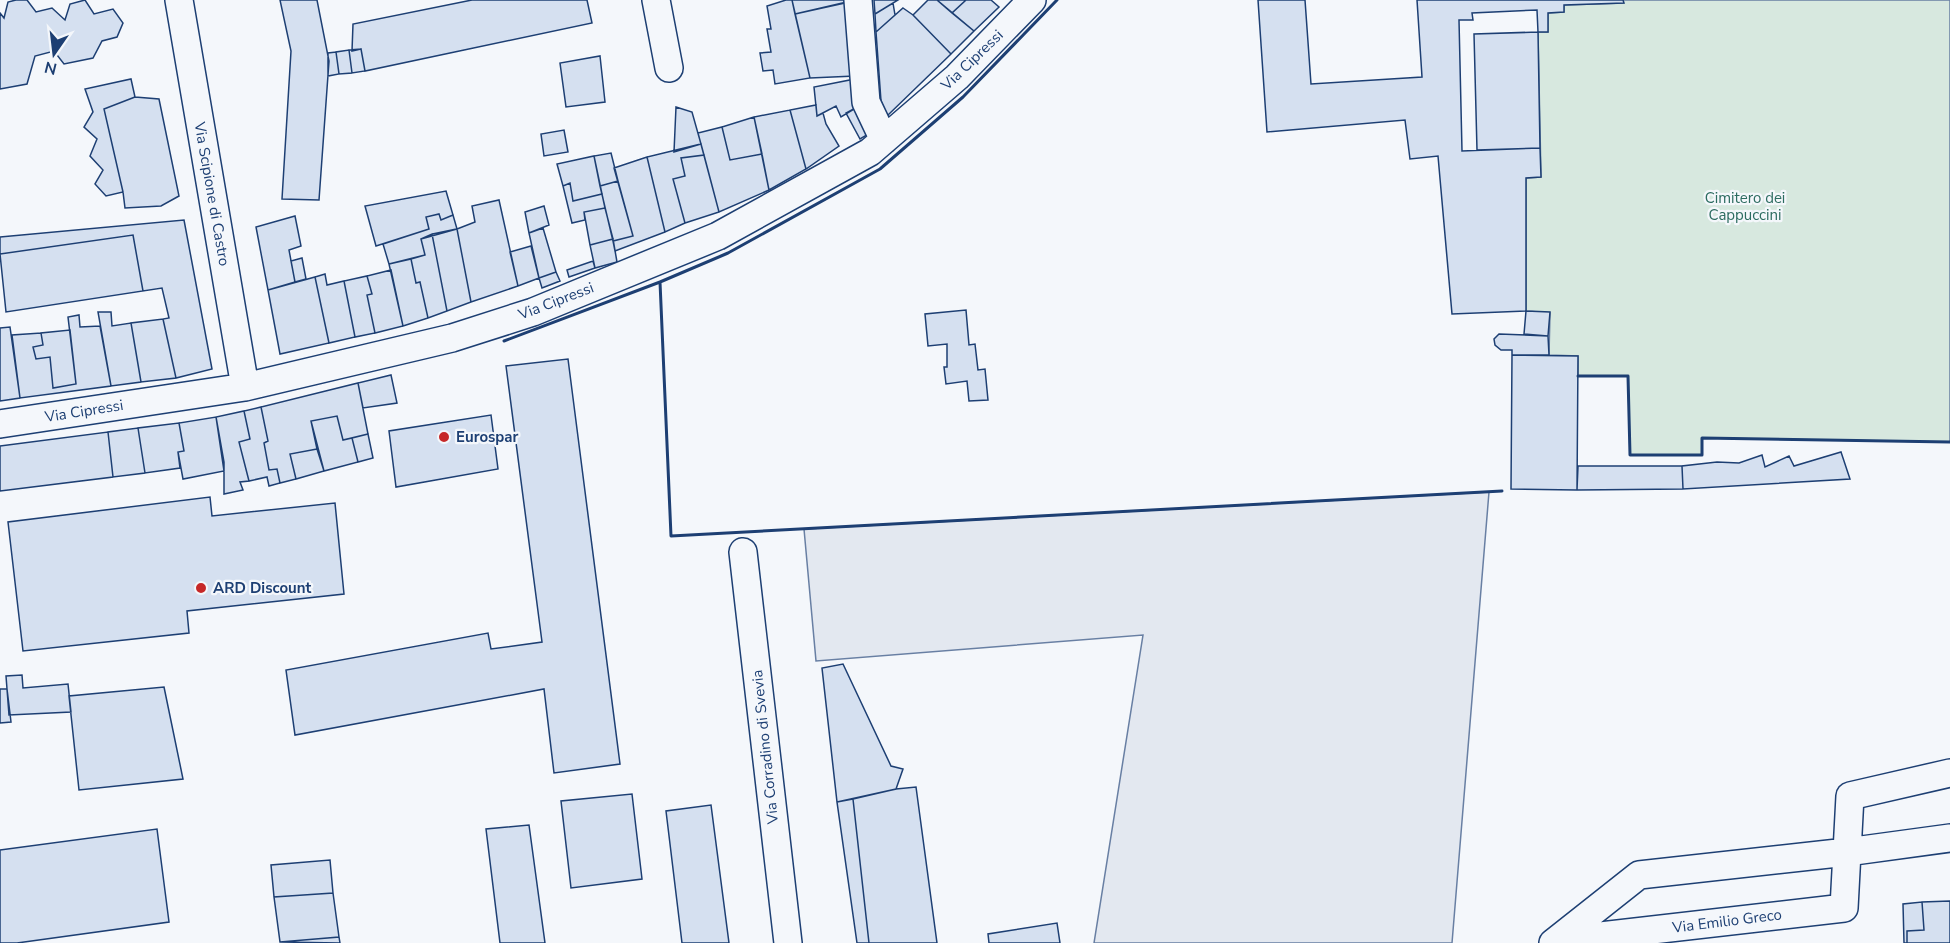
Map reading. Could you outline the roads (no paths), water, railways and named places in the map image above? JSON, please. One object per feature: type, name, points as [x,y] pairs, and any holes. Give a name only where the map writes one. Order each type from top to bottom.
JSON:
[{"type":"street","name":"Via Scipione di Castro","points":[[179,0],[245,387]]},
{"type":"street","points":[[656,0],[669,68]]},
{"type":"street","points":[[858,0],[866,102],[884,140]]},
{"type":"street","name":"Via Cipressi","points":[[0,424],[245,387],[452,338],[533,312],[718,236],[870,152],[957,77],[1032,0]]},
{"type":"street","name":"Via Corradino di Svevia","points":[[743,552],[788,943]]},
{"type":"street","name":"Via Emilio Greco","points":[[1554,942],[1844,908],[1850,796],[1950,773]]},
{"type":"street","name":"Via Emilio Greco","points":[[1554,942],[1640,875],[1950,838]]},
{"type":"place","name":"Eurospar","points":[[444,437]]},
{"type":"place","name":"ARD Discount","points":[[201,588]]},
{"type":"park label","name":"Cimitero dei Cappuccini","points":[[1745,206]]}]
